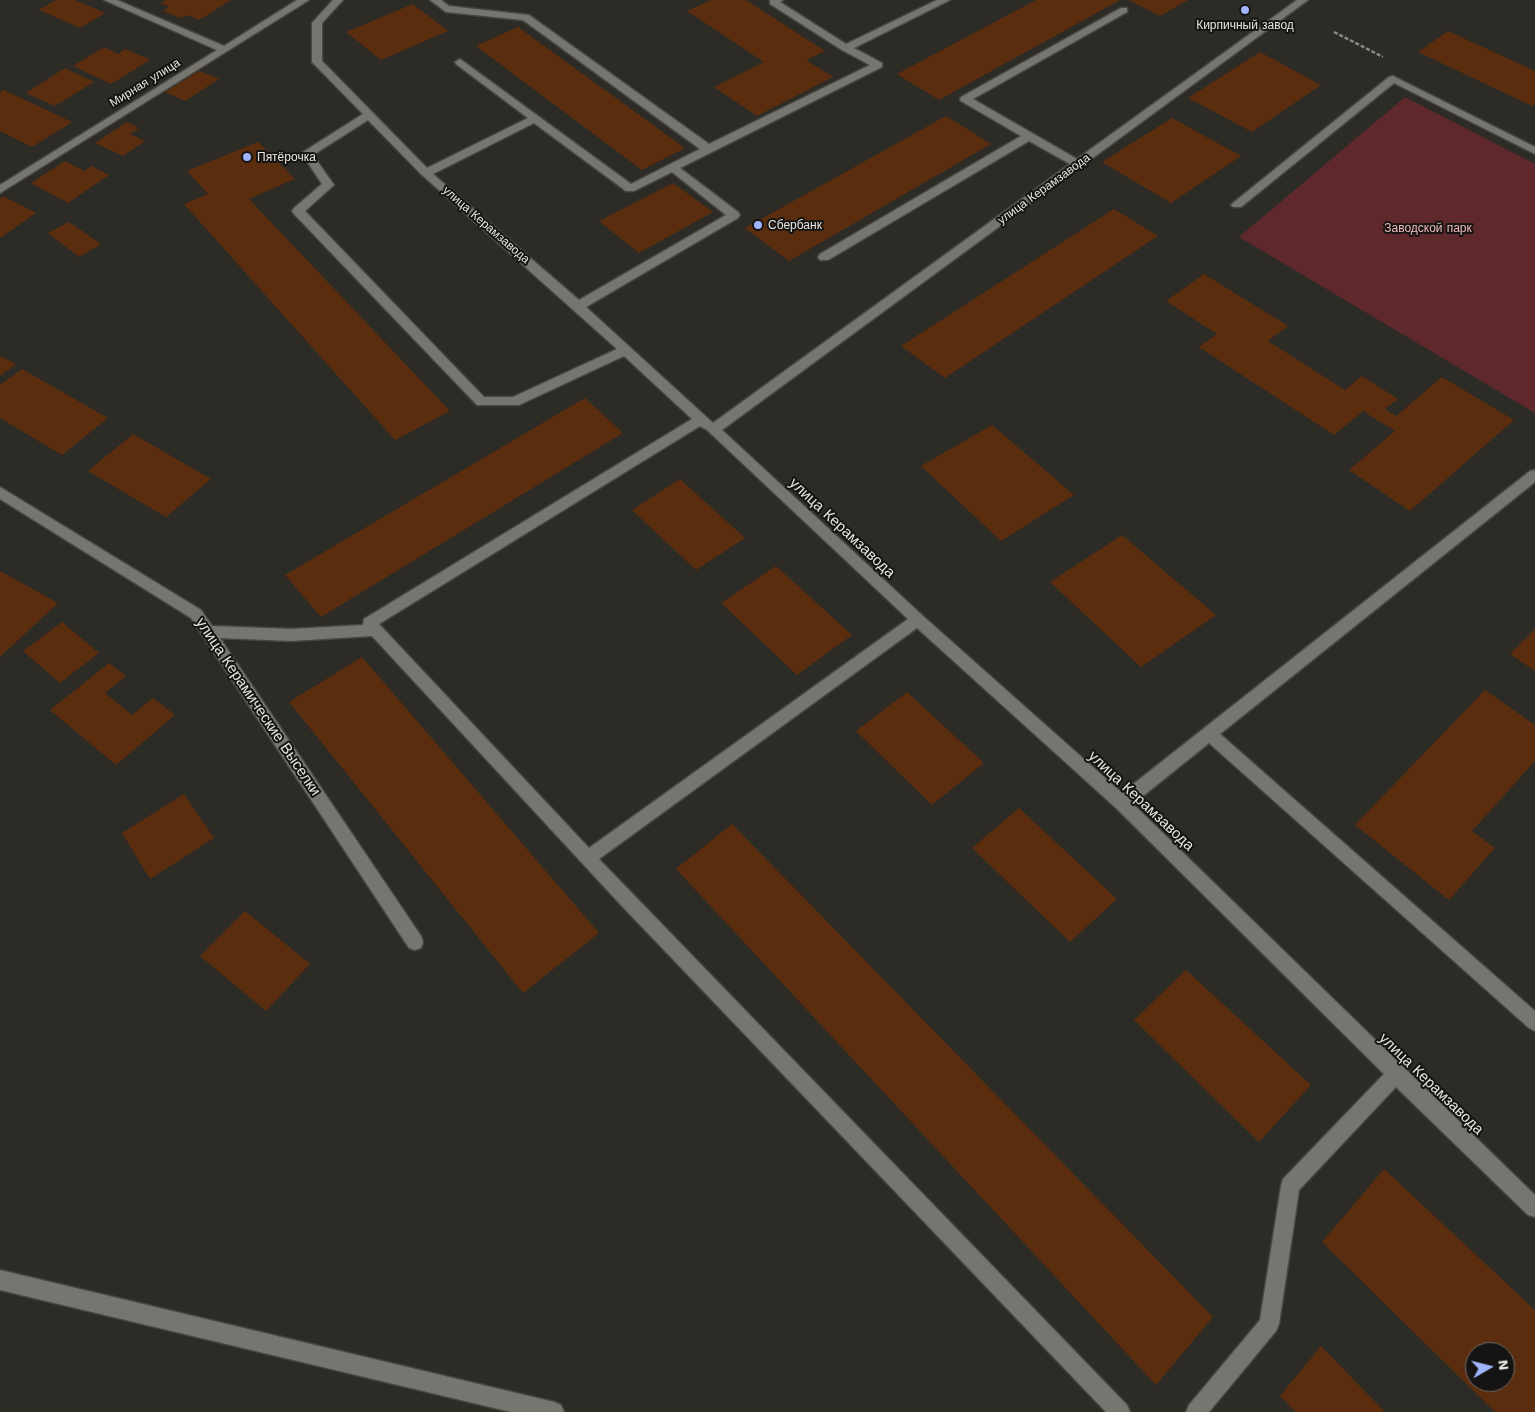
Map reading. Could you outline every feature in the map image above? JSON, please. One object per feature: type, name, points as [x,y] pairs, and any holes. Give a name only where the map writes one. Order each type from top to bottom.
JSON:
[{"type":"street","points":[[110,0],[224,49]]},
{"type":"street","name":"Мирная улица","points":[[0,190],[304,0]]},
{"type":"street","name":"улица Керамзавода","points":[[338,0],[317,23],[317,62],[426,173],[578,306],[918,620],[1122,803],[1396,1074],[1535,1208]]},
{"type":"street","points":[[435,0],[446,9],[526,17],[708,149]]},
{"type":"street","points":[[460,62],[630,189],[878,65],[846,48],[773,2],[778,0]]},
{"type":"street","points":[[846,48],[945,0]]},
{"type":"street","name":"улица Керамзавода","points":[[713,430],[1299,1]]},
{"type":"street","points":[[1077,164],[965,99],[1124,10]]},
{"type":"street","points":[[1237,205],[1393,79],[1535,151]]},
{"type":"street","points":[[369,115],[307,154],[328,185],[298,211],[481,402],[515,402],[626,350]]},
{"type":"street","points":[[426,173],[535,118]]},
{"type":"street","points":[[824,257],[1029,136]]},
{"type":"street","points":[[578,306],[734,215],[672,167]]},
{"type":"street","points":[[701,419],[369,622],[588,858],[1120,1412]]},
{"type":"street","points":[[1122,803],[1535,475]]},
{"type":"street","name":"улица Керамические Выселки","points":[[0,492],[196,614],[415,942]]},
{"type":"street","points":[[588,858],[918,620]]},
{"type":"street","points":[[208,632],[291,635],[375,630]]},
{"type":"street","points":[[1208,733],[1535,1022]]},
{"type":"street","points":[[1196,1412],[1269,1324],[1290,1186],[1396,1074]]},
{"type":"street","points":[[0,1280],[554,1412]]},
{"type":"path","points":[[1334,32],[1390,60],[1393,79]]},
{"type":"green space","name":"Заводской парк","points":[[1405,97],[1535,164],[1535,413],[1239,237]]},
{"type":"building","points":[[56,0],[75,0],[105,13],[80,28],[39,10]]},
{"type":"building","points":[[166,0],[231,0],[199,20],[187,15],[181,18],[163,11],[169,7],[160,3]]},
{"type":"building","points":[[711,0],[746,0],[825,51],[806,60],[833,77],[757,116],[714,87],[764,62],[687,11]]},
{"type":"building","points":[[1036,0],[1120,0],[939,100],[897,74]]},
{"type":"building","points":[[1129,0],[1188,0],[1160,16]]},
{"type":"building","points":[[413,4],[448,31],[381,60],[346,32]]},
{"type":"building","points":[[518,27],[685,148],[642,170],[476,46]]},
{"type":"building","points":[[1448,31],[1535,71],[1535,103],[1532,106],[1418,52]]},
{"type":"building","points":[[104,47],[118,54],[125,49],[150,60],[111,84],[73,66]]},
{"type":"building","points":[[1260,52],[1321,85],[1252,132],[1188,98]]},
{"type":"building","points":[[65,68],[94,82],[55,106],[26,93]]},
{"type":"building","points":[[199,71],[219,79],[185,101],[165,92]]},
{"type":"building","points":[[4,90],[72,122],[32,147],[0,131],[0,93]]},
{"type":"building","points":[[946,116],[991,144],[789,261],[745,228]]},
{"type":"building","points":[[1172,118],[1241,156],[1171,203],[1102,162]]},
{"type":"building","points":[[127,122],[139,128],[130,134],[145,141],[123,156],[95,143]]},
{"type":"building","points":[[258,142],[295,179],[249,199],[450,411],[395,440],[184,204],[208,194],[187,171]]},
{"type":"building","points":[[65,161],[84,171],[91,166],[109,175],[68,203],[31,183]]},
{"type":"building","points":[[673,183],[713,212],[639,253],[599,221]]},
{"type":"building","points":[[3,196],[36,213],[0,238],[0,198]]},
{"type":"building","points":[[1114,209],[1158,236],[945,378],[901,346]]},
{"type":"building","points":[[69,222],[101,244],[79,257],[48,233]]},
{"type":"building","points":[[1204,274],[1288,326],[1268,341],[1345,390],[1362,376],[1398,399],[1385,409],[1396,416],[1442,377],[1514,420],[1410,511],[1349,470],[1395,431],[1363,411],[1334,435],[1199,347],[1217,334],[1166,301]]},
{"type":"building","points":[[0,356],[16,364],[0,376]]},
{"type":"building","points":[[22,369],[108,418],[62,455],[0,418],[0,385]]},
{"type":"building","points":[[585,398],[623,433],[321,617],[285,575]]},
{"type":"building","points":[[992,425],[1074,495],[1001,541],[921,466]]},
{"type":"building","points":[[133,434],[211,479],[166,517],[88,471]]},
{"type":"building","points":[[680,479],[745,538],[696,570],[632,510]]},
{"type":"building","points":[[1122,535],[1216,615],[1141,667],[1050,582]]},
{"type":"building","points":[[776,566],[852,635],[797,675],[721,603]]},
{"type":"building","points":[[0,571],[58,603],[0,657]]},
{"type":"building","points":[[62,622],[99,653],[60,683],[23,651]]},
{"type":"building","points":[[1535,629],[1535,671],[1510,654]]},
{"type":"building","points":[[362,657],[599,933],[523,993],[289,702]]},
{"type":"building","points":[[109,663],[126,676],[105,693],[132,715],[153,698],[175,715],[116,765],[50,710]]},
{"type":"building","points":[[1485,690],[1535,725],[1535,761],[1472,831],[1495,848],[1449,900],[1355,825]]},
{"type":"building","points":[[907,692],[984,763],[932,805],[856,731]]},
{"type":"building","points":[[184,794],[214,838],[150,879],[122,833]]},
{"type":"building","points":[[1019,808],[1117,899],[1070,942],[972,848]]},
{"type":"building","points":[[732,824],[1213,1317],[1156,1385],[676,869]]},
{"type":"building","points":[[245,911],[310,964],[266,1011],[200,956]]},
{"type":"building","points":[[1186,970],[1311,1085],[1259,1142],[1134,1020]]},
{"type":"building","points":[[1384,1169],[1535,1310],[1535,1412],[1495,1412],[1475,1392],[1515,1392],[1515,1342],[1465,1342],[1465,1383],[1322,1242]]},
{"type":"building","points":[[1321,1346],[1385,1412],[1296,1412],[1280,1396]]},
{"type":"place","name":"Кирпичный завод","points":[[1245,10]]},
{"type":"place","name":"Пятёрочка","points":[[247,157]]},
{"type":"place","name":"Сбербанк","points":[[758,225]]}]
